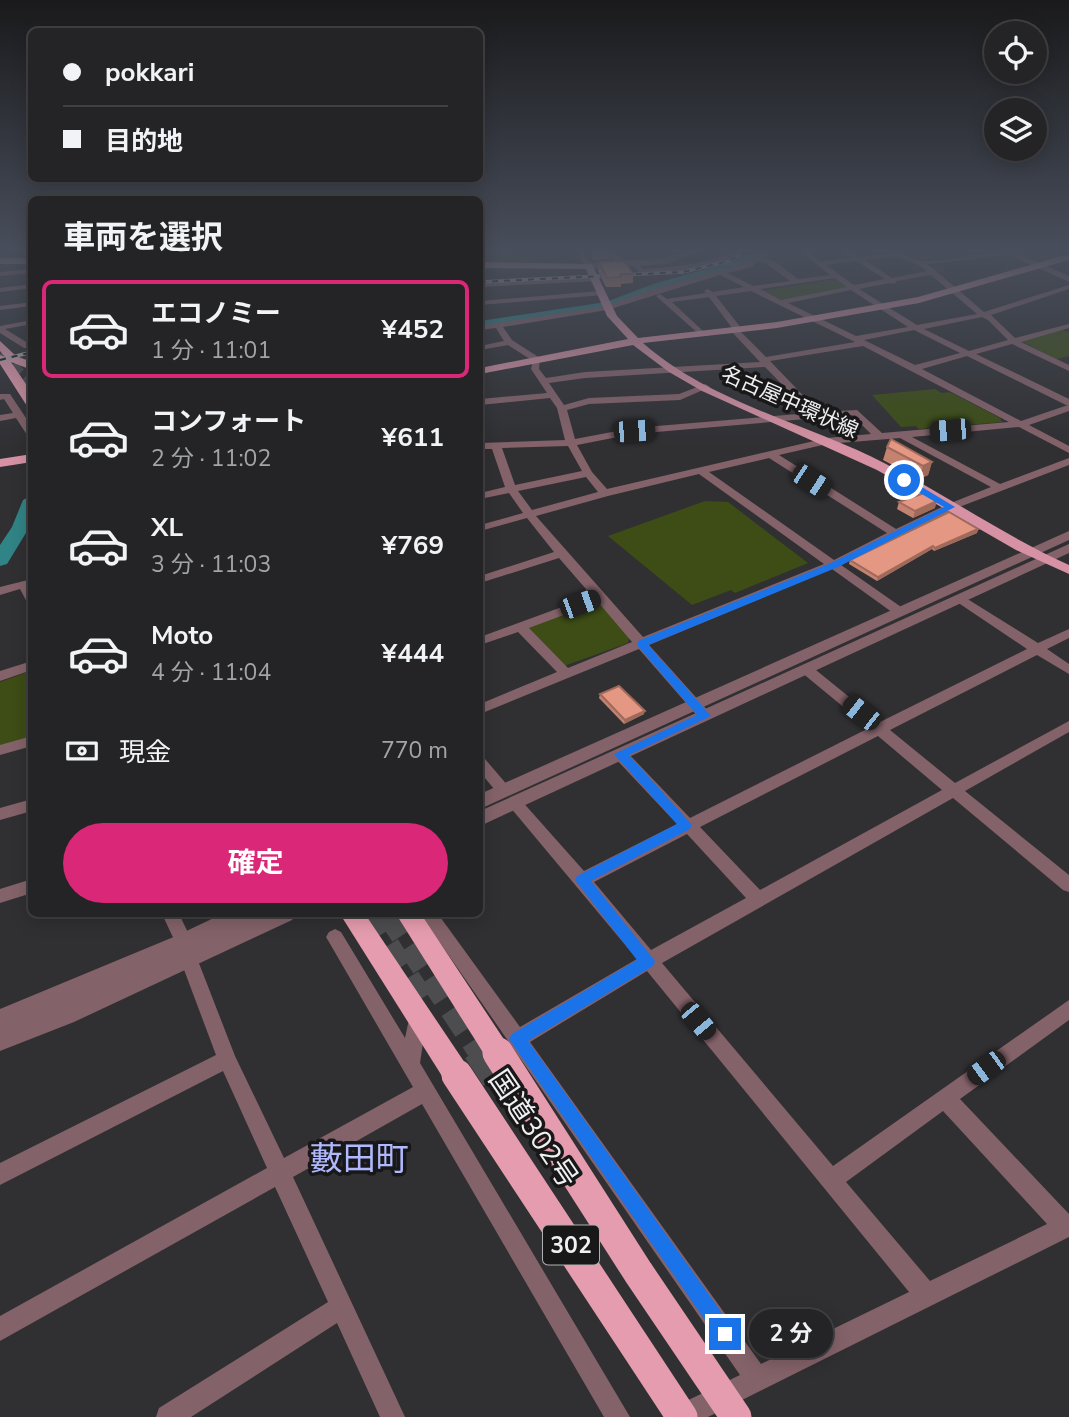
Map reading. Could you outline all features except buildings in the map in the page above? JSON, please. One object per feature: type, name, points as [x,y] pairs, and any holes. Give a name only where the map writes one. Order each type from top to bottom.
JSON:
[{"type":"highway","points":[[0,344],[12,358],[28,365]]},
{"type":"highway","points":[[0,359],[6,363],[28,397]]},
{"type":"highway","name":"国道302号","points":[[354,917],[681,1417]]},
{"type":"highway","name":"国道302号","points":[[424,922],[508,1046],[638,1272],[736,1417]]},
{"type":"main road","name":"名古屋中環状線","points":[[611,314],[636,340],[677,371],[705,387],[881,467],[1036,557],[1069,570]]},
{"type":"main road","points":[[483,370],[636,340],[736,330],[842,314]]},
{"type":"main road","points":[[0,463],[28,459]]},
{"type":"street","points":[[483,325],[552,314]]},
{"type":"street","points":[[483,325],[498,325],[559,314]]},
{"type":"street","points":[[680,314],[700,333]]},
{"type":"street","points":[[725,314],[764,362],[817,415]]},
{"type":"street","points":[[805,314],[1069,450]]},
{"type":"street","points":[[893,314],[1069,406]]},
{"type":"street","points":[[544,381],[585,375],[677,371],[764,362],[986,314]]},
{"type":"street","points":[[983,315],[990,318],[1013,341],[1069,368]]},
{"type":"street","points":[[0,329],[28,323]]},
{"type":"street","points":[[498,325],[509,342],[537,360],[536,369],[562,408],[571,443],[588,473],[605,493]]},
{"type":"street","points":[[914,368],[1066,328]]},
{"type":"street","points":[[0,329],[28,346]]},
{"type":"street","points":[[483,347],[509,342]]},
{"type":"street","points":[[1057,362],[1069,359]]},
{"type":"street","points":[[0,387],[3,397],[25,419]]},
{"type":"street","points":[[562,408],[589,401],[680,397],[705,387]]},
{"type":"street","points":[[483,402],[553,394]]},
{"type":"street","points":[[483,527],[605,493],[827,442],[1022,424],[1069,406]]},
{"type":"street","points":[[483,446],[571,443],[634,431],[854,412],[880,437]]},
{"type":"street","points":[[0,418],[25,419]]},
{"type":"street","points":[[902,435],[998,488]]},
{"type":"street","points":[[496,446],[511,489],[529,514],[700,710]]},
{"type":"street","points":[[770,454],[896,534]]},
{"type":"street","points":[[483,708],[834,565],[950,507],[1069,461]]},
{"type":"street","points":[[701,471],[900,612]]},
{"type":"street","points":[[483,495],[588,473]]},
{"type":"street","points":[[483,801],[509,797],[620,754],[700,710],[806,669],[961,599],[1036,557],[1069,535]]},
{"type":"street","points":[[483,817],[509,797],[700,710],[900,612],[1036,557],[1069,548]]},
{"type":"street","points":[[483,579],[561,553]]},
{"type":"street","points":[[0,591],[28,583]]},
{"type":"street","points":[[483,640],[600,597]]},
{"type":"street","points":[[961,599],[1069,670]]},
{"type":"street","points":[[520,626],[566,674]]},
{"type":"street","points":[[582,880],[1069,632]]},
{"type":"street","points":[[0,676],[28,666]]},
{"type":"street","points":[[806,669],[1069,885]]},
{"type":"street","points":[[757,1379],[508,1046],[648,961],[1069,726]]},
{"type":"street","points":[[0,750],[28,742]]},
{"type":"street","points":[[620,754],[759,900]]},
{"type":"street","points":[[483,767],[582,880],[926,1294]]},
{"type":"street","points":[[0,814],[28,806]]},
{"type":"street","points":[[0,897],[28,887]]},
{"type":"street","points":[[172,917],[227,1059],[393,1417]]},
{"type":"street","points":[[0,1040],[66,1014],[186,951],[237,917]]},
{"type":"street","points":[[0,1020],[276,917]]},
{"type":"street","points":[[335,937],[618,1417]]},
{"type":"street","points":[[832,1179],[1069,1009]]},
{"type":"street","points":[[410,1065],[418,1016]]},
{"type":"street","points":[[0,1174],[227,1059]]},
{"type":"street","points":[[0,1329],[425,1091]]},
{"type":"street","points":[[681,1417],[1067,1226],[945,1098]]},
{"type":"street","points":[[168,1417],[341,1307]]},
{"type":"green space","points":[[1061,330],[1069,332],[1069,356],[1056,359],[1021,341]]},
{"type":"green space","points":[[935,389],[942,393],[950,392],[1000,418],[1002,422],[919,429],[916,426],[901,427],[872,395]]},
{"type":"green space","points":[[705,501],[728,502],[808,563],[735,593],[731,590],[692,605],[608,536]]},
{"type":"green space","points":[[595,603],[601,604],[629,638],[628,643],[564,666],[528,627]]},
{"type":"green space","points":[[28,672],[28,738],[0,746],[0,682]]},
{"type":"waterway","points":[[483,325],[550,314]]},
{"type":"waterway","points":[[0,560],[21,527],[28,510]]},
{"type":"tunnel","points":[[0,354],[26,379]]},
{"type":"tunnel","points":[[24,378],[28,383]]},
{"type":"tunnel","points":[[369,917],[421,999]]},
{"type":"tunnel","points":[[391,917],[480,1051]]},
{"type":"tunnel","points":[[479,1049],[500,1081]]},
{"type":"railway","points":[[0,360],[28,353]]},
{"type":"district","name":"藪田町","points":[[359,1159]]},
{"type":"route","points":[[725,1334],[517,1039],[648,961],[582,880],[686,825],[620,754],[705,716],[641,644],[834,565],[950,507],[904,480]]}]
